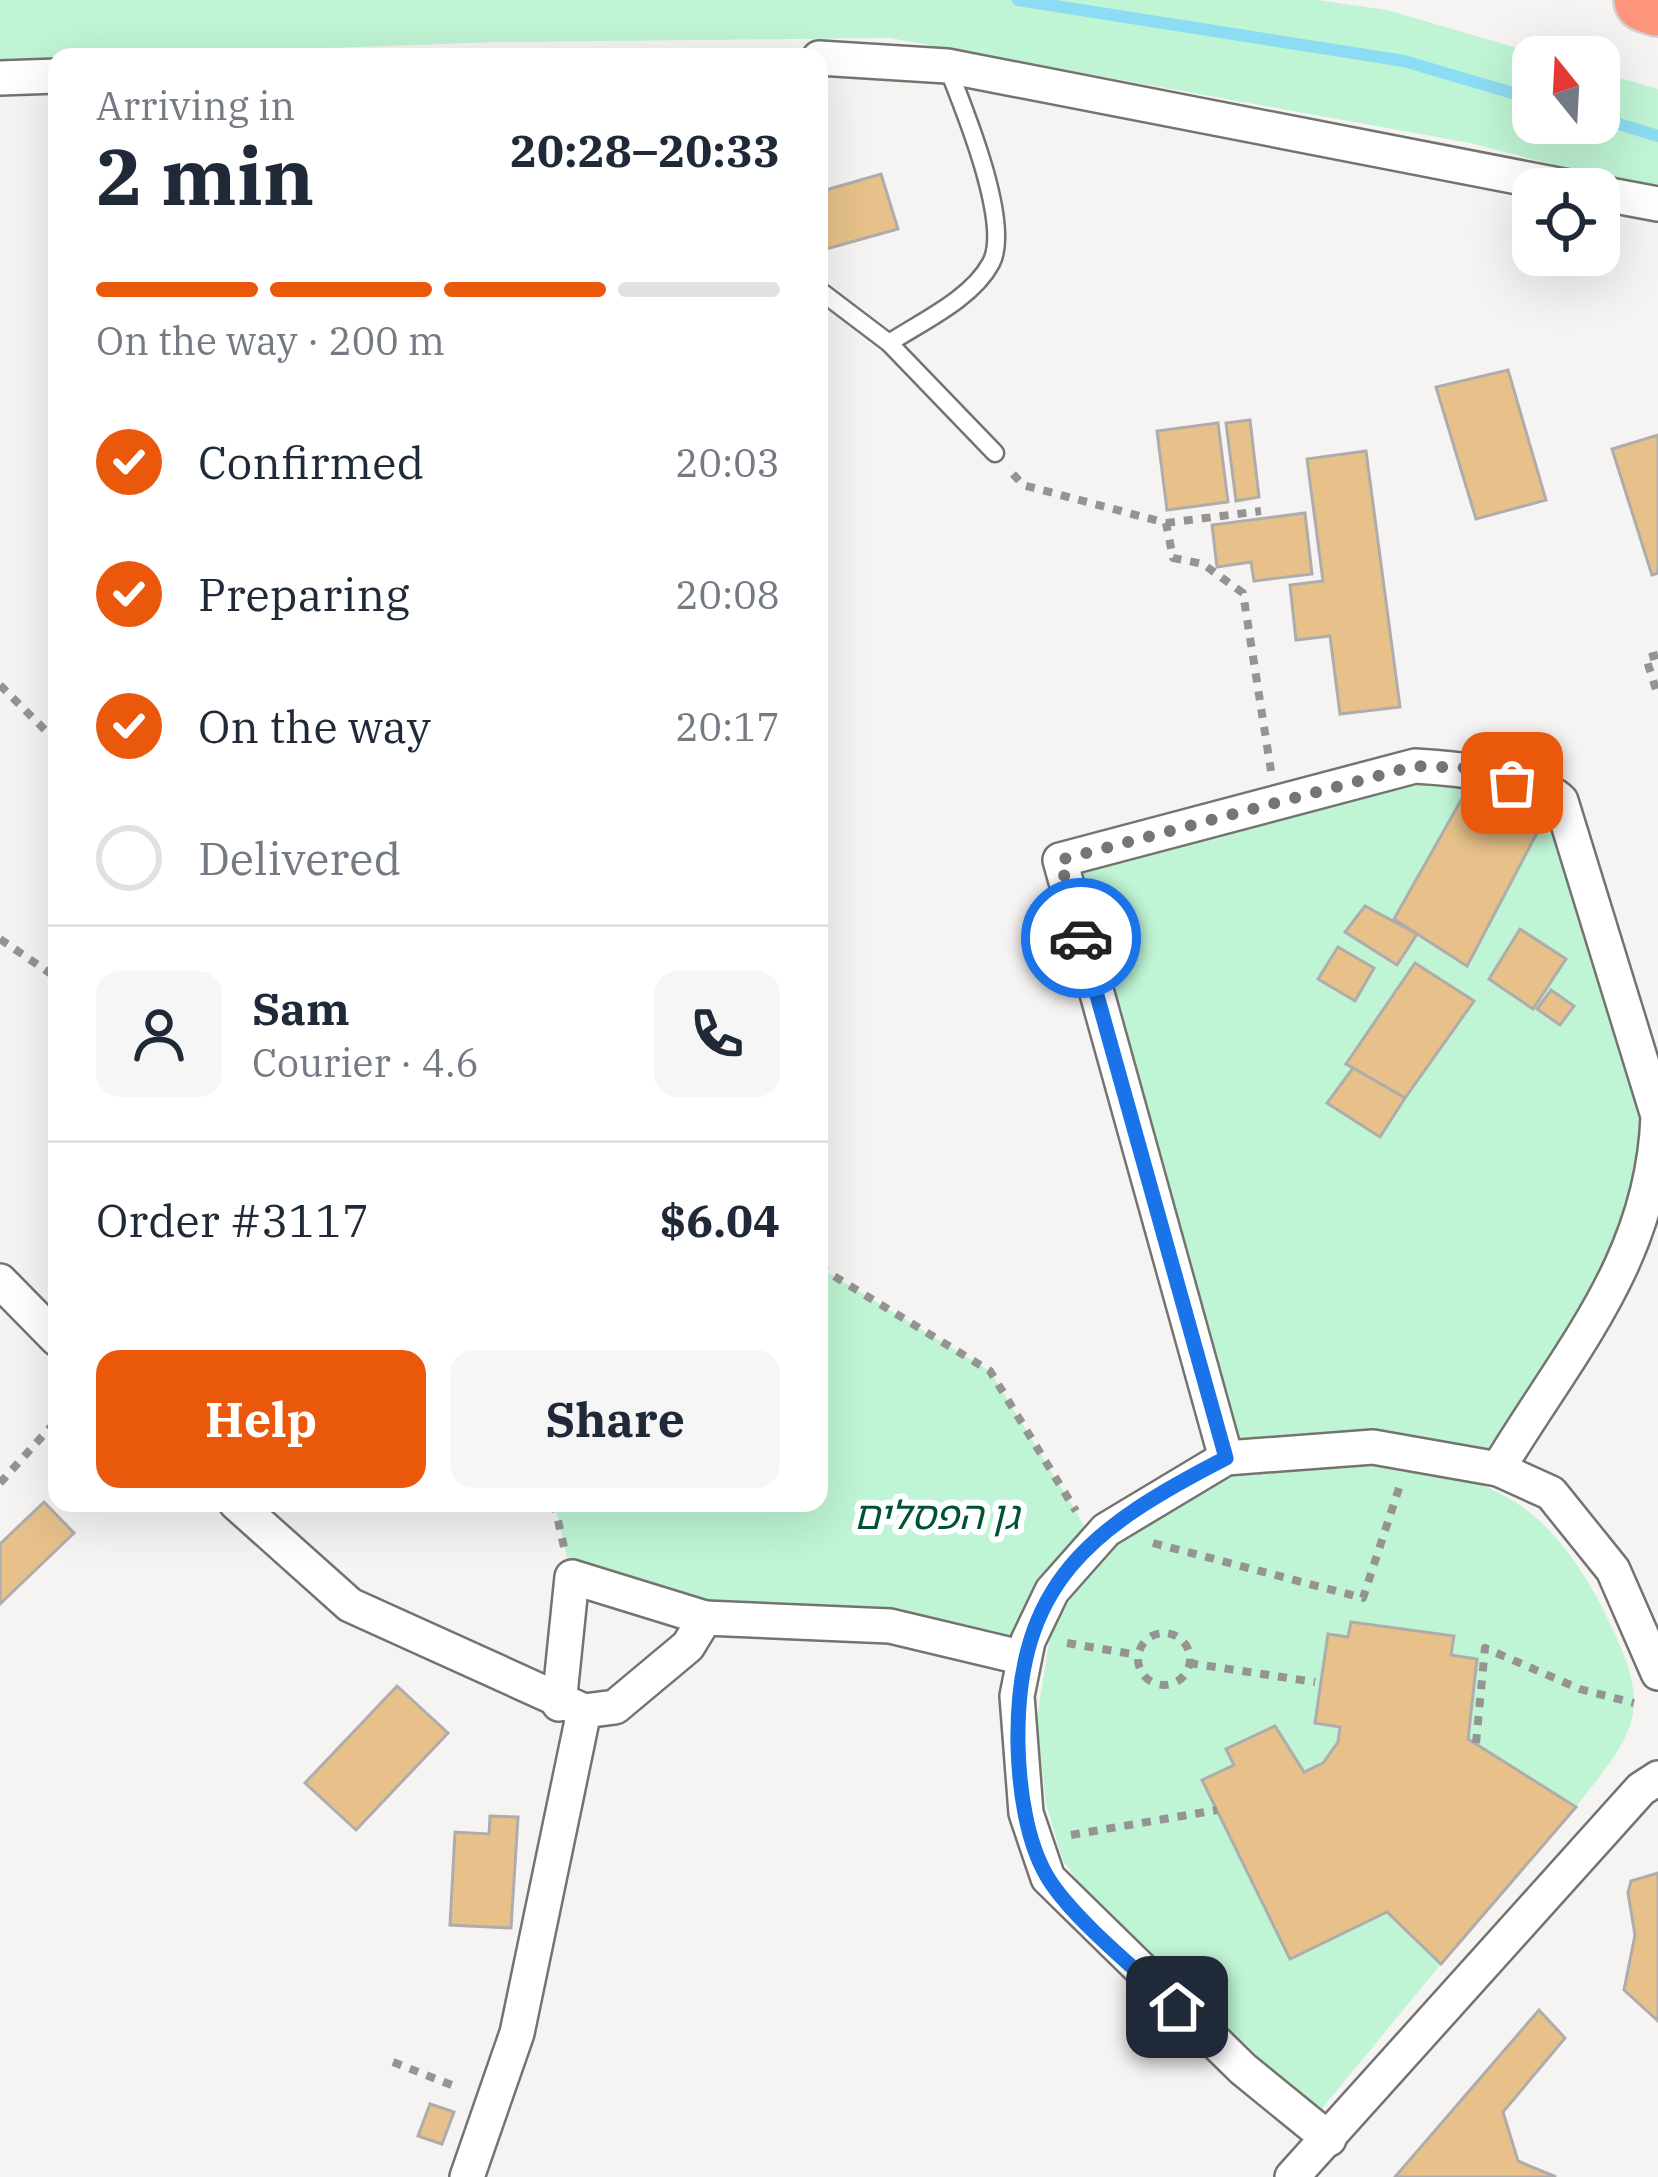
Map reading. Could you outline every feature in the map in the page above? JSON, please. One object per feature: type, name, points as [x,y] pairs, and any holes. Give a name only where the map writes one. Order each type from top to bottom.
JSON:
[{"type":"highway","points":[[1646,0],[1658,4]]},
{"type":"street","points":[[828,59],[947,66],[1512,176]]},
{"type":"street","points":[[0,78],[48,76]]},
{"type":"street","points":[[1620,197],[1658,204]]},
{"type":"street","points":[[1226,1458],[1060,860],[1415,766],[1471,768],[1495,779],[1532,782],[1561,801],[1658,1116],[1656,1167],[1633,1249],[1584,1339],[1498,1469]]},
{"type":"street","points":[[0,1281],[48,1330]]},
{"type":"street","points":[[1329,2139],[1243,2069],[1111,1945],[1048,1878],[1034,1841],[1018,1761],[1017,1696],[1027,1647],[1052,1591],[1089,1543],[1134,1508],[1226,1458],[1373,1447],[1498,1469],[1551,1492],[1598,1545],[1658,1673]]},
{"type":"street","points":[[246,1512],[350,1605],[572,1708],[615,1707],[688,1646],[704,1618]]},
{"type":"street","points":[[467,2177],[517,2032],[572,1708],[572,1577],[704,1618],[890,1626],[1027,1647]]},
{"type":"street","points":[[1292,2177],[1650,1783],[1658,1759]]},
{"type":"lane","points":[[889,344],[957,298],[992,262],[994,230],[986,185],[947,66]]},
{"type":"lane","points":[[828,297],[889,344],[994,453]]},
{"type":"path","points":[[994,453],[1023,485],[1166,523],[1261,511]]},
{"type":"path","points":[[1166,523],[1173,558],[1203,563],[1243,593],[1275,802]]},
{"type":"path","points":[[1658,655],[1646,658],[1658,696]]},
{"type":"path","points":[[0,685],[48,733]]},
{"type":"path","points":[[0,939],[48,972]]},
{"type":"path","points":[[828,1272],[990,1371]]},
{"type":"path","points":[[0,1483],[48,1430]]},
{"type":"path","points":[[1364,1598],[1411,1453]]},
{"type":"path","points":[[1168,1633],[1187,1646],[1190,1663],[1178,1680],[1157,1684],[1144,1676],[1138,1655],[1152,1636],[1168,1633]]},
{"type":"path","points":[[1027,1647],[1138,1655]]},
{"type":"path","points":[[1476,1743],[1485,1648],[1580,1689],[1634,1703]]},
{"type":"path","points":[[1190,1663],[1315,1682]]},
{"type":"path","points":[[1034,1841],[1217,1810]]},
{"type":"path","points":[[393,2062],[494,2101]]},
{"type":"green space","points":[[0,0],[1317,0],[1387,10],[1512,46],[1512,144],[1620,144],[1620,78],[1658,89],[1658,192],[1620,182],[1620,168],[1566,168],[1470,143],[890,38],[48,48],[48,58],[0,60]]},
{"type":"green space","points":[[1535,766],[1642,1112],[1634,1216],[1566,1344],[1485,1455],[1232,1449],[1064,873],[1315,802]]},
{"type":"green space","name":"גן הפסלים","points":[[828,1272],[990,1371],[1084,1525],[1089,1543],[1024,1658],[705,1618],[572,1577],[556,1512],[828,1512]]},
{"type":"green space","points":[[1348,1460],[1468,1480],[1527,1511],[1554,1535],[1602,1607],[1628,1666],[1634,1703],[1621,1745],[1576,1807],[1468,1739],[1477,1659],[1451,1655],[1454,1636],[1351,1622],[1348,1637],[1328,1635],[1315,1722],[1340,1727],[1329,1755],[1304,1772],[1275,1726],[1227,1749],[1234,1765],[1203,1779],[1289,1958],[1387,1912],[1441,1964],[1315,2117],[1109,1924],[1063,1861],[1046,1804],[1037,1718],[1052,1624],[1089,1557],[1222,1475]]},
{"type":"building","points":[[881,174],[898,229],[828,248],[828,189]]},
{"type":"building","points":[[1508,370],[1546,500],[1476,519],[1436,387]]},
{"type":"building","points":[[1250,420],[1259,497],[1236,501],[1226,423]]},
{"type":"building","points":[[1218,423],[1228,502],[1167,510],[1157,431]]},
{"type":"building","points":[[1658,435],[1658,573],[1652,575],[1612,449]]},
{"type":"building","points":[[1366,451],[1400,707],[1340,714],[1330,636],[1296,640],[1290,585],[1323,581],[1307,459]]},
{"type":"building","points":[[1305,513],[1312,574],[1254,581],[1251,562],[1217,567],[1212,525]]},
{"type":"building","points":[[1468,788],[1539,829],[1467,966],[1394,919]]},
{"type":"building","points":[[1365,906],[1417,934],[1397,965],[1345,932]]},
{"type":"building","points":[[1520,929],[1566,959],[1533,1009],[1489,979]]},
{"type":"building","points":[[1338,947],[1374,968],[1355,1001],[1318,979]]},
{"type":"building","points":[[1415,963],[1474,1001],[1405,1098],[1346,1064]]},
{"type":"building","points":[[1551,990],[1574,1006],[1560,1025],[1537,1009]]},
{"type":"building","points":[[1353,1068],[1405,1098],[1380,1137],[1327,1103]]},
{"type":"building","points":[[44,1502],[48,1512],[74,1533],[0,1604],[0,1544]]},
{"type":"building","points":[[1351,1622],[1454,1636],[1451,1655],[1477,1659],[1468,1739],[1576,1807],[1441,1964],[1387,1912],[1290,1959],[1202,1780],[1234,1765],[1226,1749],[1275,1726],[1304,1772],[1323,1763],[1338,1742],[1340,1727],[1315,1723],[1328,1634],[1348,1637]]},
{"type":"building","points":[[397,1686],[448,1733],[356,1830],[305,1783]]},
{"type":"building","points":[[490,1816],[518,1817],[511,1928],[450,1925],[455,1832],[489,1834]]},
{"type":"building","points":[[1658,1873],[1658,2021],[1624,1990],[1635,1935],[1628,1893],[1631,1881]]},
{"type":"building","points":[[1539,2010],[1565,2038],[1503,2112],[1518,2161],[1556,2177],[1395,2177]]},
{"type":"building","points":[[430,2104],[454,2112],[442,2144],[418,2136]]},
{"type":"waterway","points":[[1018,0],[1404,61],[1512,93]]},
{"type":"waterway","points":[[1620,124],[1658,136]]},
{"type":"way so far","points":[[1081,938],[1060,860],[1415,766],[1471,768],[1512,783]]},
{"type":"route","points":[[1081,938],[1226,1458],[1134,1508],[1089,1543],[1052,1591],[1024,1658],[1017,1696],[1018,1761],[1026,1813],[1048,1878],[1177,2007]]}]
